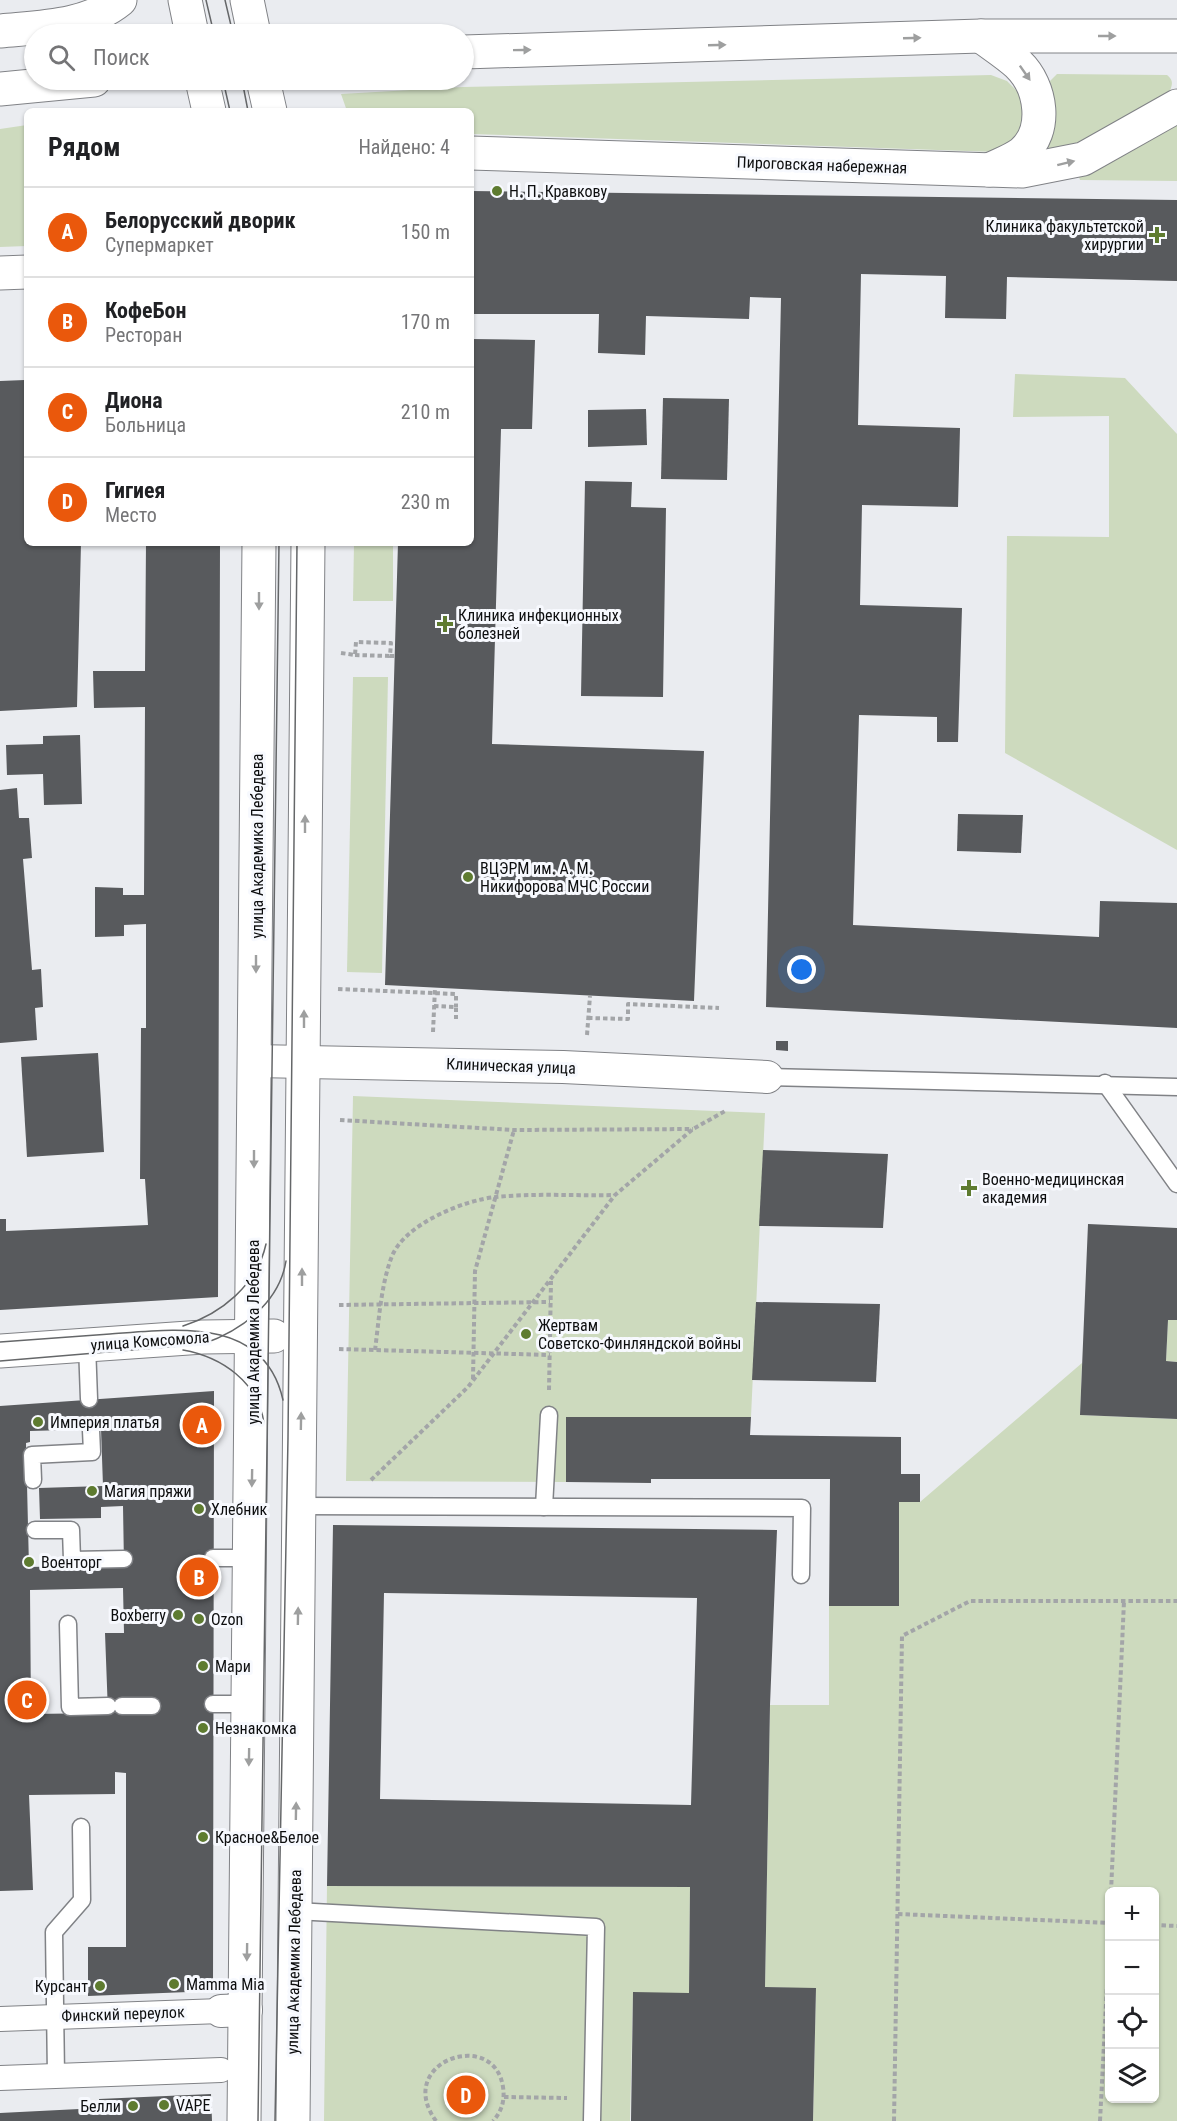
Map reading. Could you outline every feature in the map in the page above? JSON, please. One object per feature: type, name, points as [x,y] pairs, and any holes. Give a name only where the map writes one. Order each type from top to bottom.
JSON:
[{"type":"main road","points":[[52,24],[93,16],[120,0]]},
{"type":"main road","points":[[185,0],[190,24]]},
{"type":"main road","points":[[0,31],[24,28]]},
{"type":"main road","points":[[474,52],[981,36],[1177,36]]},
{"type":"main road","name":"Пироговская набережная","points":[[474,153],[987,171],[1021,154],[1035,138],[1040,120],[1029,77],[1019,65],[981,36]]},
{"type":"main road","points":[[0,90],[24,87]]},
{"type":"main road","points":[[987,171],[1022,171],[1083,159],[1177,106]]},
{"type":"main road","points":[[0,273],[24,272]]},
{"type":"main road","name":"улица Академика Лебедева","points":[[244,2121],[233,2010],[249,1704],[259,546]]},
{"type":"main road","name":"улица Академика Лебедева","points":[[292,2121],[308,546]]},
{"type":"main road","name":"улица Комсомола","points":[[0,1351],[253,1336],[301,1336]]},
{"type":"street","name":"Клиническая улица","points":[[255,1060],[563,1067],[755,1076]]},
{"type":"street","name":"Финский переулок","points":[[0,2019],[233,2010]]},
{"type":"street","points":[[0,2078],[221,2070]]},
{"type":"lane","points":[[755,1076],[1105,1083],[1177,1087]]},
{"type":"lane","points":[[1105,1083],[1177,1184]]},
{"type":"lane","points":[[87,1345],[90,1400]]},
{"type":"lane","points":[[544,1507],[549,1415]]},
{"type":"lane","points":[[33,1480],[32,1455],[92,1452],[91,1430]]},
{"type":"lane","points":[[299,1506],[802,1508],[801,1575]]},
{"type":"lane","points":[[35,1530],[71,1530],[72,1560],[124,1559]]},
{"type":"lane","points":[[213,1558],[251,1558]]},
{"type":"lane","points":[[68,1624],[70,1707],[152,1706]]},
{"type":"lane","points":[[213,1704],[249,1704]]},
{"type":"lane","points":[[56,2076],[54,1932],[82,1900],[81,1827]]},
{"type":"lane","points":[[295,1911],[596,1927],[592,2121]]},
{"type":"path","points":[[356,655],[356,642],[391,643],[390,656]]},
{"type":"path","points":[[337,653],[396,656]]},
{"type":"path","points":[[334,989],[435,991],[456,994],[456,1019]]},
{"type":"path","points":[[433,1033],[435,991]]},
{"type":"path","points":[[586,1041],[590,996]]},
{"type":"path","points":[[588,1018],[628,1019],[628,1004],[719,1008]]},
{"type":"path","points":[[434,1005],[456,1007]]},
{"type":"path","points":[[337,1505],[380,1473],[472,1380],[615,1195],[693,1129],[731,1107],[755,1076]]},
{"type":"path","points":[[340,1120],[514,1130],[693,1129]]},
{"type":"path","points":[[472,1380],[475,1272],[514,1130]]},
{"type":"path","points":[[375,1350],[381,1305],[393,1255],[409,1232],[440,1214],[494,1197],[615,1195]]},
{"type":"path","points":[[549,1415],[551,1280]]},
{"type":"path","points":[[339,1305],[474,1305],[550,1302]]},
{"type":"path","points":[[339,1349],[550,1355]]},
{"type":"path","points":[[894,2121],[902,1636],[970,1601],[1177,1601]]},
{"type":"path","points":[[1111,1887],[1124,1601]]},
{"type":"path","points":[[898,1914],[1105,1925]]},
{"type":"path","points":[[1159,1925],[1177,1926]]},
{"type":"path","points":[[1100,2121],[1109,1941]]},
{"type":"path","points":[[436,2121],[426,2101],[426,2087],[430,2075],[450,2058],[463,2055],[476,2056],[488,2062],[497,2072],[503,2084],[504,2097],[501,2109],[493,2121]]},
{"type":"path","points":[[504,2097],[592,2099]]},
{"type":"green space","points":[[1057,74],[1167,75],[1172,84],[1170,91],[1096,140],[1049,152],[1055,123],[1050,81]]},
{"type":"green space","points":[[991,75],[1007,81],[1019,93],[1025,112],[1017,138],[996,152],[474,134],[474,108],[346,108],[341,94],[411,90],[474,90],[474,87]]},
{"type":"green space","points":[[1177,116],[1177,181],[1080,180],[1078,174]]},
{"type":"green space","points":[[24,125],[24,246],[0,247],[0,129]]},
{"type":"green space","points":[[1015,374],[1125,378],[1177,434],[1177,850],[1005,753],[1007,536],[1109,537],[1109,416],[1013,417]]},
{"type":"green space","points":[[354,546],[393,546],[393,601],[353,601]]},
{"type":"green space","points":[[353,677],[388,677],[382,973],[347,972]]},
{"type":"green space","points":[[353,1096],[765,1113],[751,1417],[566,1417],[566,1482],[346,1481]]},
{"type":"green space","points":[[1168,1320],[1177,1320],[1177,1362],[1166,1361]]},
{"type":"green space","points":[[1082,1363],[1080,1415],[1177,1419],[1177,2121],[813,2121],[816,1989],[765,1987],[770,1705],[829,1705],[829,1606],[899,1606],[899,1502],[920,1502]]},
{"type":"green space","points":[[327,1886],[690,1887],[689,1993],[633,1993],[630,2121],[324,2121]]},
{"type":"building","points":[[474,191],[1177,200],[1177,281],[1007,277],[1006,319],[945,318],[946,276],[861,274],[858,425],[960,428],[958,507],[862,505],[860,605],[962,608],[958,742],[937,742],[937,717],[859,715],[853,925],[1099,937],[1100,901],[1177,903],[1177,1028],[766,1007],[781,298],[750,297],[749,319],[646,316],[645,355],[598,353],[599,314],[474,314]]},
{"type":"building","points":[[474,339],[535,340],[532,429],[501,429],[492,744],[704,751],[694,1001],[385,985],[398,546],[474,546]]},
{"type":"building","points":[[24,380],[24,546],[81,546],[77,707],[0,711],[0,381]]},
{"type":"building","points":[[663,398],[729,399],[727,480],[661,479]]},
{"type":"building","points":[[646,409],[647,445],[588,447],[588,410]]},
{"type":"building","points":[[585,481],[632,482],[631,507],[666,508],[663,697],[581,696]]},
{"type":"building","points":[[146,546],[220,546],[218,1297],[0,1310],[0,1219],[6,1219],[6,1231],[148,1225],[145,1179],[140,1179],[141,1028],[146,1028],[146,924],[124,925],[124,936],[95,937],[95,887],[123,888],[123,895],[144,895],[145,707],[94,708],[93,671],[145,671]]},
{"type":"building","points":[[80,735],[82,804],[44,805],[43,774],[7,775],[6,745],[43,744],[43,736]]},
{"type":"building","points":[[17,788],[19,818],[29,818],[32,858],[23,859],[32,970],[41,969],[43,1007],[35,1008],[37,1040],[0,1043],[0,790]]},
{"type":"building","points":[[958,814],[1023,815],[1021,853],[957,851]]},
{"type":"building","points":[[776,1041],[788,1041],[788,1051],[776,1050]]},
{"type":"building","points":[[98,1053],[104,1152],[27,1157],[21,1057]]},
{"type":"building","points":[[763,1150],[888,1154],[883,1228],[759,1226]]},
{"type":"building","points":[[1088,1224],[1177,1228],[1177,1320],[1168,1320],[1166,1361],[1177,1362],[1177,1419],[1080,1415]]},
{"type":"building","points":[[756,1302],[880,1304],[876,1382],[752,1380]]},
{"type":"building","points":[[214,1391],[213,1991],[88,1996],[88,1947],[126,1947],[126,1773],[115,1772],[115,1794],[29,1795],[33,1890],[0,1891],[0,1406]],"holes":[[[101,1429],[103,1486],[39,1488],[40,1519],[101,1518],[101,1507],[123,1506],[124,1565],[29,1567],[26,1443],[30,1442],[30,1431]],[[123,1588],[124,1633],[105,1633],[108,1713],[31,1714],[30,1590]]]},
{"type":"building","points":[[566,1417],[751,1417],[750,1435],[901,1437],[901,1474],[920,1474],[920,1502],[899,1502],[899,1606],[829,1606],[830,1479],[651,1479],[651,1483],[566,1482]]},
{"type":"building","points":[[333,1525],[777,1530],[770,1705],[765,1987],[816,1988],[813,2121],[631,2121],[633,1992],[689,1993],[690,1887],[327,1886]],"holes":[[[384,1593],[697,1598],[691,1805],[380,1799]]]},
{"type":"building","points":[[211,2094],[212,2121],[0,2121],[0,2113],[99,2108],[99,2099]]},
{"type":"tram line","points":[[206,0],[212,24]]},
{"type":"tram line","points":[[225,0],[231,24]]},
{"type":"tram line","points":[[225,90],[229,108]]},
{"type":"tram line","points":[[244,90],[247,108]]},
{"type":"tram line","points":[[258,2121],[279,546]]},
{"type":"tram line","points":[[275,2121],[288,1438],[297,546]]},
{"type":"tram line","points":[[183,1326],[211,1314],[235,1296],[255,1272],[266,1244]]},
{"type":"tram line","points":[[0,1361],[203,1344],[231,1332],[256,1314],[275,1290],[286,1261]]},
{"type":"tram line","points":[[0,1342],[162,1330],[214,1334],[237,1341],[257,1354],[273,1373],[283,1400]]},
{"type":"tram line","points":[[183,1350],[211,1359],[236,1374],[254,1395],[264,1423]]},
{"type":"place","name":"Н. П. Кравкову","points":[[497,191]]},
{"type":"place","name":"Клиника факультетской хирургии","points":[[1157,235]]},
{"type":"place","name":"Клиника инфекционных болезней","points":[[445,624]]},
{"type":"place","name":"ВЦЭРМ им. А. М. Никифорова МЧС России","points":[[468,877]]},
{"type":"place","name":"Военно-медицинская академия","points":[[969,1188]]},
{"type":"place","name":"Жертвам Советско-Финляндской войны","points":[[526,1334]]},
{"type":"place","name":"Империя платья","points":[[38,1422]]},
{"type":"place","name":"Белорусский дворик","points":[[202,1425]]},
{"type":"place","name":"Магия пряжи","points":[[92,1491]]},
{"type":"place","name":"Хлебник","points":[[199,1509]]},
{"type":"place","name":"Военторг","points":[[29,1562]]},
{"type":"place","name":"КофеБон","points":[[199,1577]]},
{"type":"place","name":"Boxberry","points":[[178,1615]]},
{"type":"place","name":"Ozon","points":[[199,1619]]},
{"type":"place","name":"Мари","points":[[203,1666]]},
{"type":"place","name":"Диона","points":[[27,1700]]},
{"type":"place","name":"Незнакомка","points":[[203,1728]]},
{"type":"place","name":"Красное&Белое","points":[[203,1837]]},
{"type":"place","name":"Mamma Mia","points":[[174,1984]]},
{"type":"place","name":"Курсант","points":[[100,1986]]},
{"type":"place","name":"Гигиея","points":[[466,2095]]},
{"type":"place","name":"VAPE","points":[[164,2105]]},
{"type":"place","name":"Белли","points":[[133,2106]]}]
